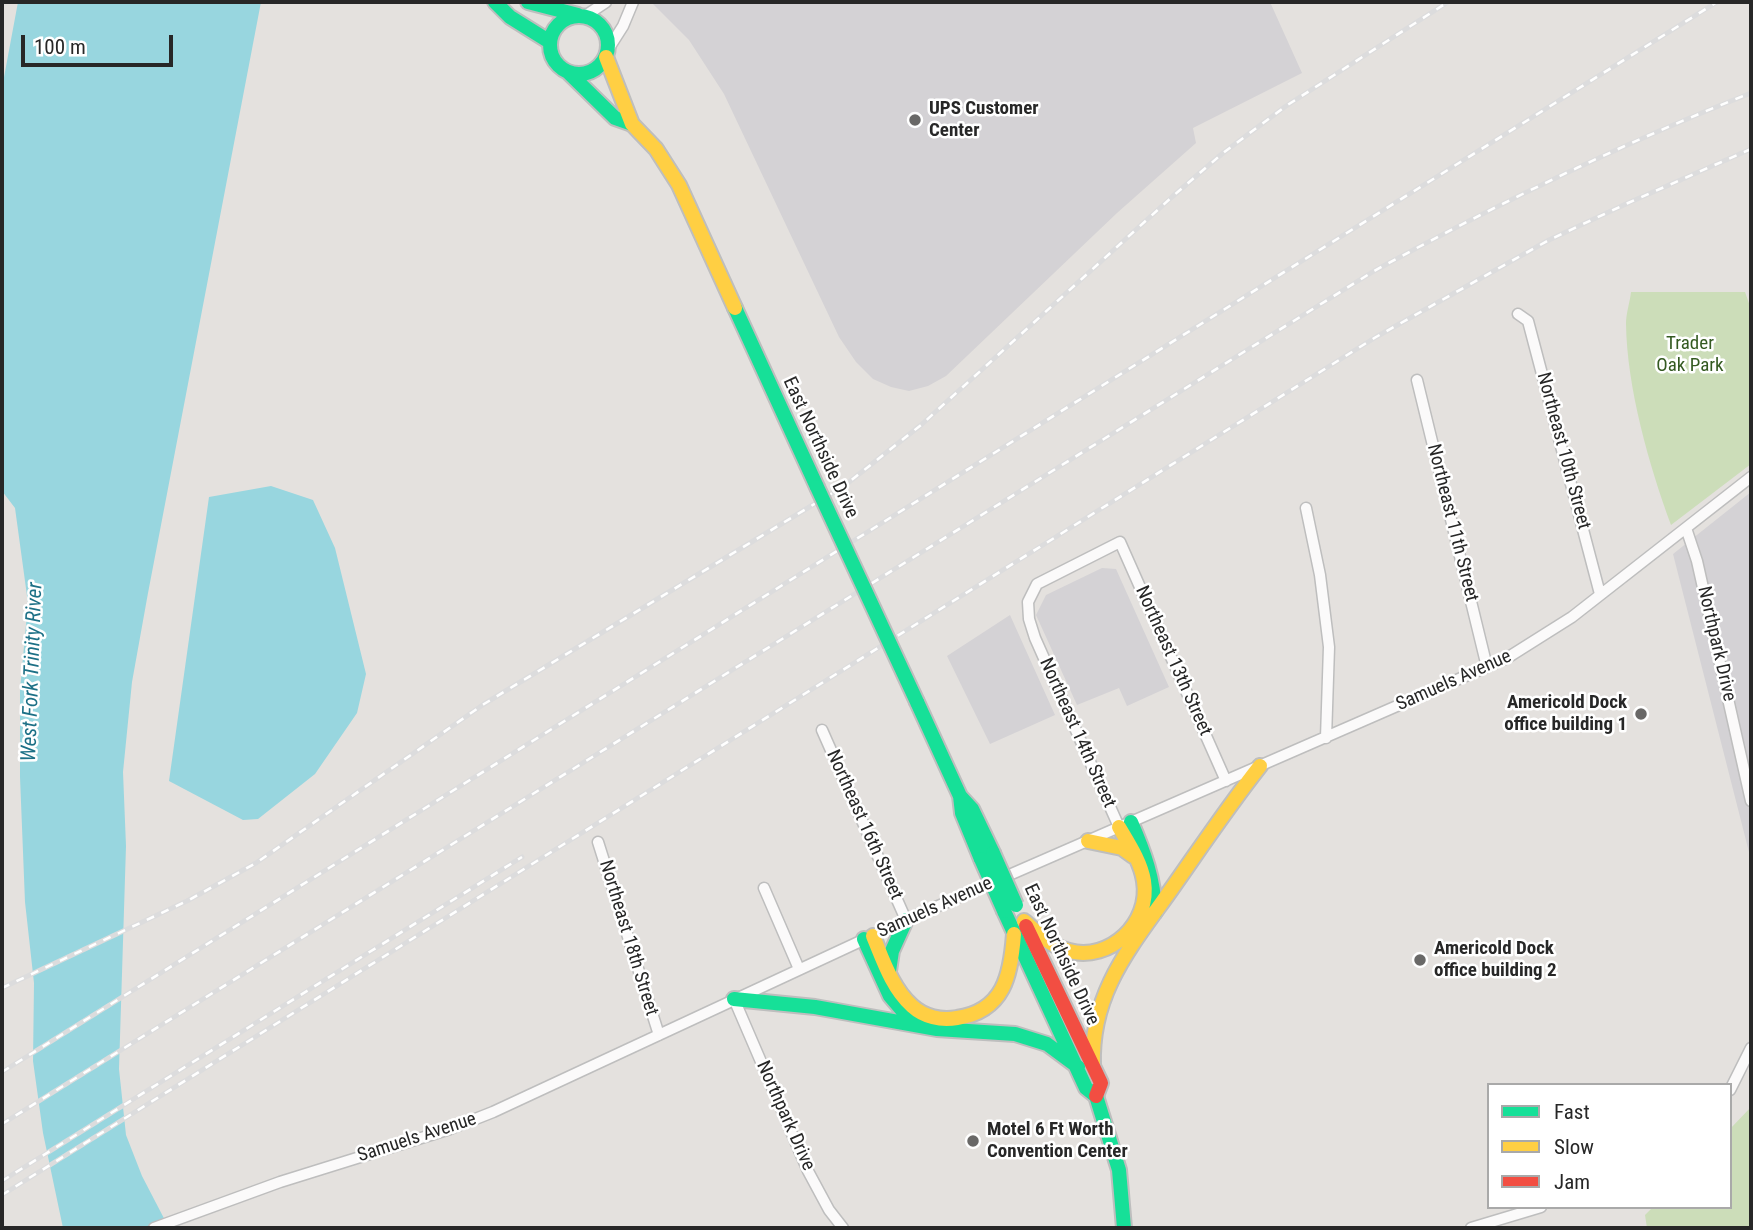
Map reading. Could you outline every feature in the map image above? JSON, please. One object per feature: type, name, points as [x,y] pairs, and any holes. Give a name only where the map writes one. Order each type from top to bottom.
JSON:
[{"type":"street","points":[[498,2],[510,17],[550,42]]},
{"type":"street","points":[[528,2],[598,22],[604,29],[607,52]]},
{"type":"street","points":[[606,2],[582,16],[561,21],[555,28],[550,42],[552,56],[557,65],[569,72],[583,74],[593,71],[623,26],[633,2]]},
{"type":"street","name":"East Northside Drive","points":[[607,52],[632,124],[656,149],[679,185],[960,796],[972,809],[987,856],[1085,1067],[1086,1088],[1096,1096],[1119,1170],[1124,1228]]},
{"type":"street","name":"East Northside Drive","points":[[569,72],[615,118],[632,124]]},
{"type":"street","name":"Northeast 10th Street","points":[[1518,314],[1528,321],[1600,594]]},
{"type":"street","name":"Northeast 11th Street","points":[[1417,380],[1488,667]]},
{"type":"street","name":"Samuels Avenue","points":[[154,1228],[235,1198],[450,1129],[493,1112],[906,920],[1488,667],[1554,630],[1751,477]]},
{"type":"street","points":[[1306,508],[1320,575],[1329,647],[1326,738]]},
{"type":"street","name":"Northpark Drive","points":[[1686,528],[1697,561],[1751,801]]},
{"type":"street","name":"Northeast 14th Street","points":[[1120,542],[1037,584],[1028,602],[1035,638],[1125,825]]},
{"type":"street","name":"Northeast 13th Street","points":[[1120,542],[1226,781]]},
{"type":"street","name":"Northeast 16th Street","points":[[822,730],[906,920]]},
{"type":"street","points":[[734,999],[778,1002],[937,1029],[1015,1034],[1047,1044],[1085,1067],[1098,1009],[1106,989],[1229,803],[1260,766]]},
{"type":"street","points":[[868,937],[904,998],[919,1012],[942,1019],[971,1016],[988,1006],[1000,993],[1012,961],[1019,927],[1073,952],[1095,952],[1112,946],[1135,925],[1144,904],[1143,876],[1125,825]]},
{"type":"street","points":[[1125,825],[1150,865],[1155,890],[1155,912]]},
{"type":"street","points":[[1088,841],[1122,848],[1135,858]]},
{"type":"street","name":"Northeast 18th Street","points":[[598,842],[659,1035]]},
{"type":"street","points":[[764,888],[799,968]]},
{"type":"street","points":[[889,972],[892,951],[906,920]]},
{"type":"street","points":[[868,937],[890,996],[913,1023]]},
{"type":"street","name":"Northpark Drive","points":[[734,999],[808,1171],[829,1210],[843,1228]]},
{"type":"street","points":[[1732,1086],[1751,1048]]},
{"type":"street","points":[[1471,1228],[1534,1209]]},
{"type":"shaded area","points":[[651,2],[1270,2],[1302,73],[1193,128],[1196,143],[1117,213],[946,376],[928,386],[909,391],[873,379],[856,362],[839,337],[724,94],[689,40]]},
{"type":"shaded area","points":[[1751,492],[1751,860],[1673,554]]},
{"type":"shaded area","points":[[1102,568],[1116,569],[1169,687],[1127,706],[1119,688],[1077,705],[1036,615],[1046,595]]},
{"type":"shaded area","points":[[1010,615],[1055,715],[990,744],[947,656]]},
{"type":"green space","name":"Trader Oak Park","points":[[1631,292],[1745,292],[1751,309],[1751,464],[1671,525],[1647,452],[1630,374],[1626,324]]},
{"type":"green space","points":[[1751,1107],[1751,1228],[1647,1228],[1645,1215],[1651,1209],[1732,1209],[1732,1127]]},
{"type":"water","name":"West Fork Trinity River","points":[[18,2],[261,2],[132,682],[123,772],[126,846],[119,1069],[126,1135],[142,1176],[169,1228],[63,1228],[43,1133],[33,1061],[34,983],[25,902],[20,777],[20,690],[28,603],[15,508],[2,491],[2,88]]},
{"type":"water","points":[[271,486],[313,500],[335,548],[366,674],[357,713],[315,774],[258,819],[243,820],[169,781],[209,497]]},
{"type":"railway","points":[[2,988],[187,901],[256,863],[484,704],[844,486],[921,425],[1223,153],[1286,106],[1448,2]]},
{"type":"railway","points":[[2,1072],[1717,2]]},
{"type":"railway","points":[[2,1124],[1374,271],[1560,176],[1751,93]]},
{"type":"railway","points":[[2,1195],[1376,337],[1549,240],[1751,149]]},
{"type":"railway","points":[[2,1181],[522,857]]},
{"type":"traffic: fast","points":[[495,2],[510,17],[550,42]]},
{"type":"traffic: fast","points":[[528,2],[578,15]]},
{"type":"traffic: fast","points":[[573,16],[585,16],[600,24],[608,39],[608,45],[608,51],[600,66],[585,74],[573,74],[558,66],[550,51],[550,39],[558,24],[573,16]]},
{"type":"traffic: fast","points":[[569,73],[615,118],[632,124]]},
{"type":"traffic: fast","points":[[735,308],[817,487]]},
{"type":"traffic: fast","points":[[817,487],[917,702]]},
{"type":"traffic: fast","points":[[917,702],[960,796],[972,809],[993,853]]},
{"type":"traffic: fast","points":[[960,796],[962,813],[981,859]]},
{"type":"traffic: fast","points":[[1131,822],[1148,866],[1155,912]]},
{"type":"traffic: fast","points":[[993,853],[1016,905]]},
{"type":"traffic: fast","points":[[981,859],[1004,911]]},
{"type":"traffic: fast","points":[[1004,911],[1086,1088],[1096,1096],[1119,1170],[1124,1228]]},
{"type":"traffic: fast","points":[[889,971],[892,951],[906,920]]},
{"type":"traffic: fast","points":[[864,939],[890,996],[913,1023]]},
{"type":"traffic: fast","points":[[734,999],[815,1007],[937,1029],[1015,1034],[1047,1044],[1078,1067]]},
{"type":"traffic: slow","points":[[606,57],[632,124],[656,149],[679,185],[735,308]]},
{"type":"traffic: slow","points":[[1093,1066],[1094,1039],[1099,1014],[1107,991],[1130,947],[1260,766]]},
{"type":"traffic: slow","points":[[1024,921],[1050,942],[1069,951],[1099,951],[1124,936],[1141,911],[1144,881],[1131,847],[1119,827]]},
{"type":"traffic: slow","points":[[1088,841],[1122,848],[1133,856]]},
{"type":"traffic: slow","points":[[873,936],[889,973],[905,999],[922,1013],[945,1019],[973,1014],[995,999],[1007,977],[1014,934]]},
{"type":"traffic: jam","points":[[1026,926],[1101,1083],[1096,1096]]},
{"type":"place","name":"UPS Customer Center","points":[[915,120]]},
{"type":"place","name":"Americold Dock office building 1","points":[[1641,714]]},
{"type":"place","name":"Americold Dock office building 2","points":[[1420,960]]},
{"type":"place","name":"Motel 6 Ft Worth Convention Center","points":[[973,1141]]}]
